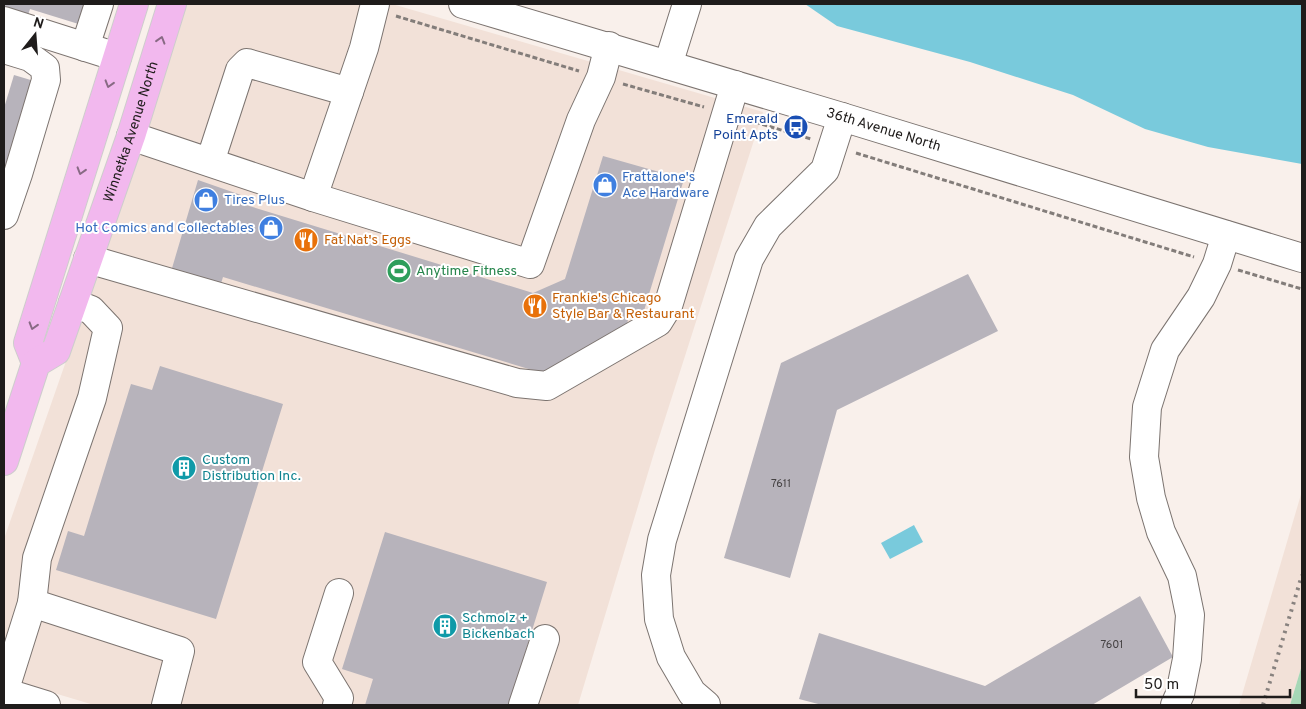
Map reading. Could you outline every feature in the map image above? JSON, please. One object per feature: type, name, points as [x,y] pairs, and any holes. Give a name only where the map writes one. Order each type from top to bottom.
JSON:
[{"type":"main road","points":[[4,461],[36,363],[28,343],[134,4]]},
{"type":"main road","name":"Winnetka Avenue North","points":[[36,363],[56,351],[131,136],[172,4]]},
{"type":"street","points":[[85,47],[99,4]]},
{"type":"street","points":[[313,197],[364,48],[376,4]]},
{"type":"street","name":"36th Avenue North","points":[[462,4],[609,46],[1302,258]]},
{"type":"street","points":[[668,65],[687,4]]},
{"type":"street","points":[[4,21],[117,57]]},
{"type":"street","points":[[131,136],[313,197],[530,264],[581,120],[601,77],[609,46]]},
{"type":"street","points":[[4,49],[30,57],[44,68],[46,80],[4,215]]},
{"type":"street","points":[[210,162],[240,70],[247,63],[349,92]]},
{"type":"street","points":[[88,259],[517,383],[547,386],[658,322],[668,306],[735,85]]},
{"type":"street","points":[[706,705],[692,693],[671,657],[659,618],[656,575],[662,540],[749,259],[768,226],[825,170],[842,117]]},
{"type":"street","points":[[1175,705],[1180,694],[1187,659],[1190,615],[1182,576],[1161,532],[1151,498],[1144,457],[1147,407],[1165,350],[1201,297],[1218,264],[1226,234]]},
{"type":"street","points":[[46,705],[4,692],[32,603],[37,558],[92,398],[108,328],[91,310],[73,302]]},
{"type":"street","points":[[337,705],[339,698],[317,662],[339,593]]},
{"type":"street","points":[[32,603],[180,651],[166,705]]},
{"type":"street","points":[[523,705],[545,639]]},
{"type":"shaded area","points":[[186,4],[392,4],[763,112],[654,453],[578,705],[94,705],[4,678],[4,539],[95,278]]},
{"type":"shaded area","points":[[1302,491],[1302,665],[1290,705],[1239,705]]},
{"type":"green space","points":[[1302,665],[1302,705],[1290,705]]},
{"type":"water","points":[[805,4],[1302,4],[1302,164],[1208,147],[1145,129],[1073,95],[970,62],[837,26]]},
{"type":"water","points":[[914,525],[923,542],[890,559],[881,543]]},
{"type":"building","points":[[4,4],[92,4],[85,26],[30,9],[28,15],[4,6]]},
{"type":"building","points":[[14,75],[34,81],[4,178],[4,108]]},
{"type":"building","points":[[603,156],[684,179],[643,314],[630,311],[627,324],[542,373],[223,277],[219,290],[170,275],[198,180],[241,195],[246,205],[533,293],[565,279]]},
{"type":"building","points":[[968,274],[998,331],[837,410],[790,578],[724,558],[781,363]]},
{"type":"building","name":"Custom Distribution Inc.","points":[[160,366],[283,404],[216,619],[56,570],[68,531],[84,536],[131,384],[152,390]]},
{"type":"building","name":"Schmolz + Bickenbach","points":[[385,532],[547,582],[509,705],[365,705],[373,679],[342,669]]},
{"type":"building","points":[[1140,596],[1173,657],[1092,705],[822,705],[799,699],[819,633],[985,686]]},
{"type":"railway","points":[[1263,705],[1302,575]]},
{"type":"place","name":"Emerald Point Apts","points":[[796,127]]},
{"type":"place","name":"Frattalone's Ace Hardware","points":[[605,185]]},
{"type":"place","name":"Tires Plus","points":[[206,200]]},
{"type":"place","name":"Hot Comics and Collectables","points":[[271,228]]},
{"type":"place","name":"Fat Nat's Eggs","points":[[306,240]]},
{"type":"place","name":"Anytime Fitness","points":[[399,271]]},
{"type":"place","name":"Frankie's Chicago Style Bar & Restaurant","points":[[535,306]]},
{"type":"place","name":"Custom Distribution Inc.","points":[[184,468]]},
{"type":"place","name":"Schmolz + Bickenbach","points":[[445,626]]}]
